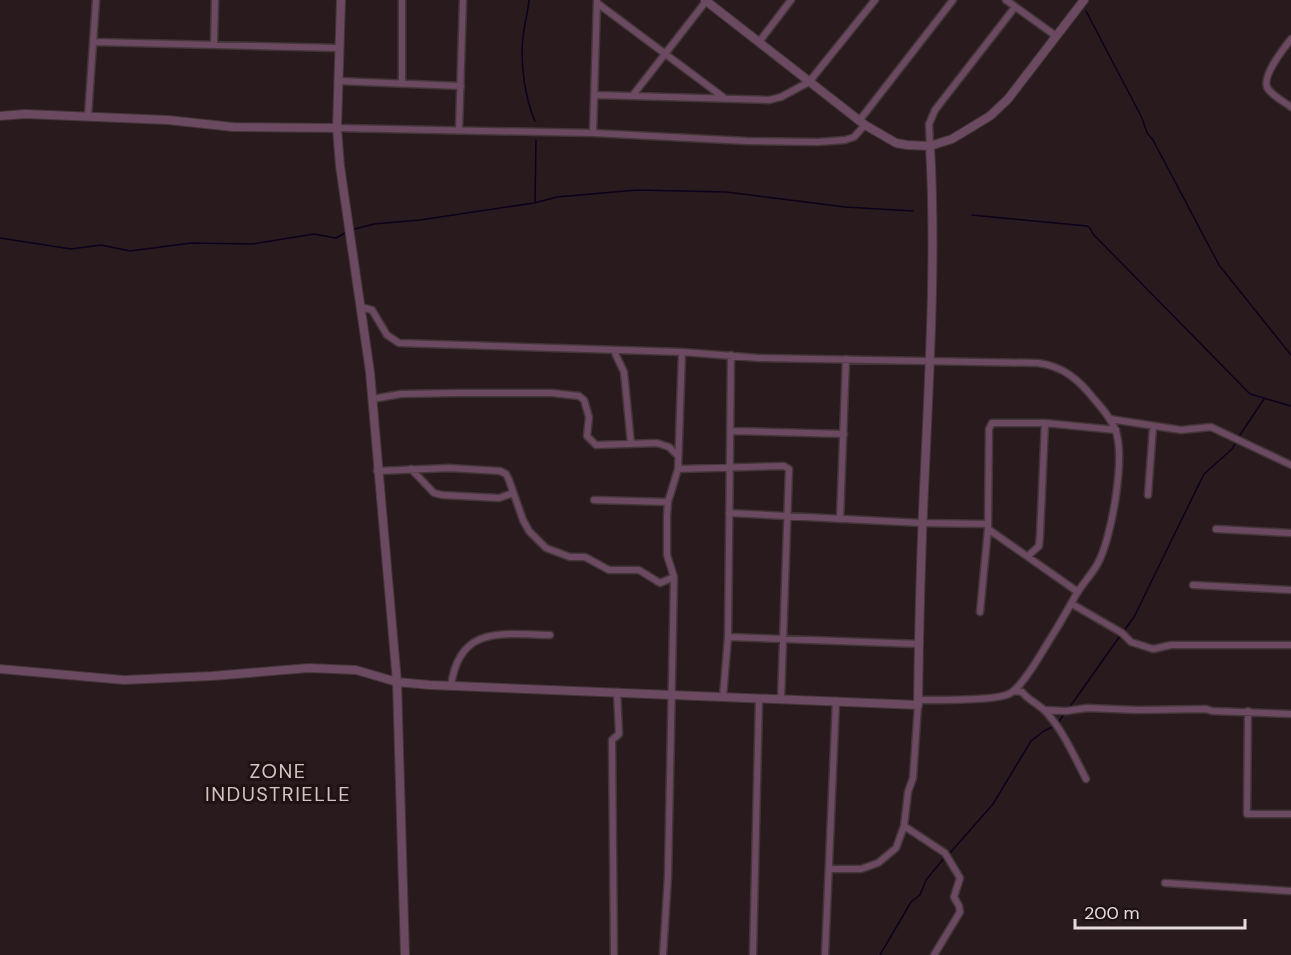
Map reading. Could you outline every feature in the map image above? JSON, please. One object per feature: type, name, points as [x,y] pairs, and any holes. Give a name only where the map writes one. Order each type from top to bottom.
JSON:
[{"type":"street","points":[[87,116],[96,0]]},
{"type":"street","points":[[214,44],[215,0]]},
{"type":"street","points":[[341,0],[337,128],[340,166],[372,399],[397,682],[405,955]]},
{"type":"street","points":[[402,0],[402,84]]},
{"type":"street","points":[[459,130],[463,0]]},
{"type":"street","points":[[633,96],[706,0],[862,123],[896,143],[930,146],[952,139],[990,116],[1008,99],[1084,0]]},
{"type":"street","points":[[759,42],[791,0]]},
{"type":"street","points":[[595,95],[769,100],[781,97],[809,82],[875,0]]},
{"type":"street","points":[[0,116],[25,114],[87,116],[168,120],[233,127],[593,133],[747,141],[845,140],[854,137],[953,0]]},
{"type":"street","points":[[1006,0],[1056,36]]},
{"type":"street","points":[[597,1],[724,97]]},
{"type":"street","points":[[593,133],[597,1]]},
{"type":"street","points":[[829,869],[861,869],[878,863],[894,852],[904,826],[908,792],[914,772],[918,702],[922,523],[930,360],[932,180],[929,124],[935,110],[1016,7]]},
{"type":"street","points":[[1291,39],[1282,50],[1266,80],[1266,87],[1291,107]]},
{"type":"street","points":[[94,42],[339,48]]},
{"type":"street","points":[[338,81],[460,86]]},
{"type":"street","points":[[0,669],[124,680],[309,668],[356,670],[397,682],[451,686],[836,701],[918,702],[993,698],[1013,691],[1032,668],[1098,562],[1108,535],[1118,483],[1116,430],[1110,419],[1079,382],[1065,371],[1052,365],[930,360],[759,358],[682,352],[399,343],[387,335],[372,310],[361,307]]},
{"type":"street","points":[[614,351],[624,372],[631,444]]},
{"type":"street","points":[[663,955],[668,876],[674,577],[667,555],[668,502],[678,469],[682,352]]},
{"type":"street","points":[[723,697],[728,638],[732,431],[731,355]]},
{"type":"street","points":[[840,519],[846,358]]},
{"type":"street","points":[[372,399],[401,394],[458,393],[552,393],[579,396],[586,403],[590,420],[587,436],[592,443],[596,445],[663,444],[678,456]]},
{"type":"street","points":[[1110,419],[1182,430],[1211,426],[1291,465]]},
{"type":"street","points":[[980,612],[988,527],[992,423],[1045,423],[1116,430]]},
{"type":"street","points":[[1028,556],[1039,546],[1045,423]]},
{"type":"street","points":[[1148,495],[1154,427]]},
{"type":"street","points":[[732,431],[844,434]]},
{"type":"street","points":[[678,469],[731,467],[789,469],[781,699]]},
{"type":"street","points":[[411,469],[434,493],[499,498],[513,493]]},
{"type":"street","points":[[377,471],[493,469],[506,474],[523,520],[529,531],[546,548],[570,557],[585,557],[609,570],[639,570],[660,583],[674,577]]},
{"type":"street","points":[[594,500],[668,502]]},
{"type":"street","points":[[729,513],[988,527],[1078,592]]},
{"type":"street","points":[[1216,529],[1291,533]]},
{"type":"street","points":[[1193,585],[1291,590]]},
{"type":"street","points":[[1072,604],[1122,633],[1131,642],[1153,649],[1171,645],[1291,645]]},
{"type":"street","points":[[451,686],[459,656],[471,643],[494,635],[550,635]]},
{"type":"street","points":[[728,638],[920,644]]},
{"type":"street","points":[[1013,691],[1022,692],[1044,710],[1056,726],[1086,779]]},
{"type":"street","points":[[614,955],[612,740],[619,734],[617,692]]},
{"type":"street","points":[[753,955],[759,699]]},
{"type":"street","points":[[825,955],[836,701]]},
{"type":"street","points":[[1044,710],[1206,709],[1291,714]]},
{"type":"street","points":[[1248,711],[1246,814],[1291,814]]},
{"type":"street","points":[[904,826],[945,853],[960,878],[954,897],[960,912],[934,955]]},
{"type":"street","points":[[1165,883],[1291,891]]},
{"type":"waterway","points":[[529,0],[522,58],[526,91],[535,121]]},
{"type":"waterway","points":[[1086,11],[1142,118],[1147,133],[1153,140],[1219,265],[1291,355]]},
{"type":"waterway","points":[[535,202],[536,140]]},
{"type":"waterway","points":[[351,230],[374,224],[420,220],[534,203],[557,197],[637,190],[726,192],[845,207],[913,211]]},
{"type":"waterway","points":[[972,215],[1087,226],[1250,394],[1291,406]]},
{"type":"waterway","points":[[0,238],[71,249],[101,245],[130,251],[191,243],[253,244],[314,234],[336,238],[347,232]]},
{"type":"waterway","points":[[1238,438],[1264,399]]},
{"type":"waterway","points":[[1123,632],[1134,617],[1204,474],[1232,449],[1236,442]]},
{"type":"waterway","points":[[1069,708],[1120,636]]},
{"type":"waterway","points":[[1058,723],[1064,714]]},
{"type":"waterway","points":[[949,854],[993,804],[1031,741],[1055,726]]},
{"type":"waterway","points":[[880,955],[911,902],[920,895],[926,880],[945,857]]},
{"type":"district","name":"ZONE INDUSTRIELLE","points":[[278,782]]}]
